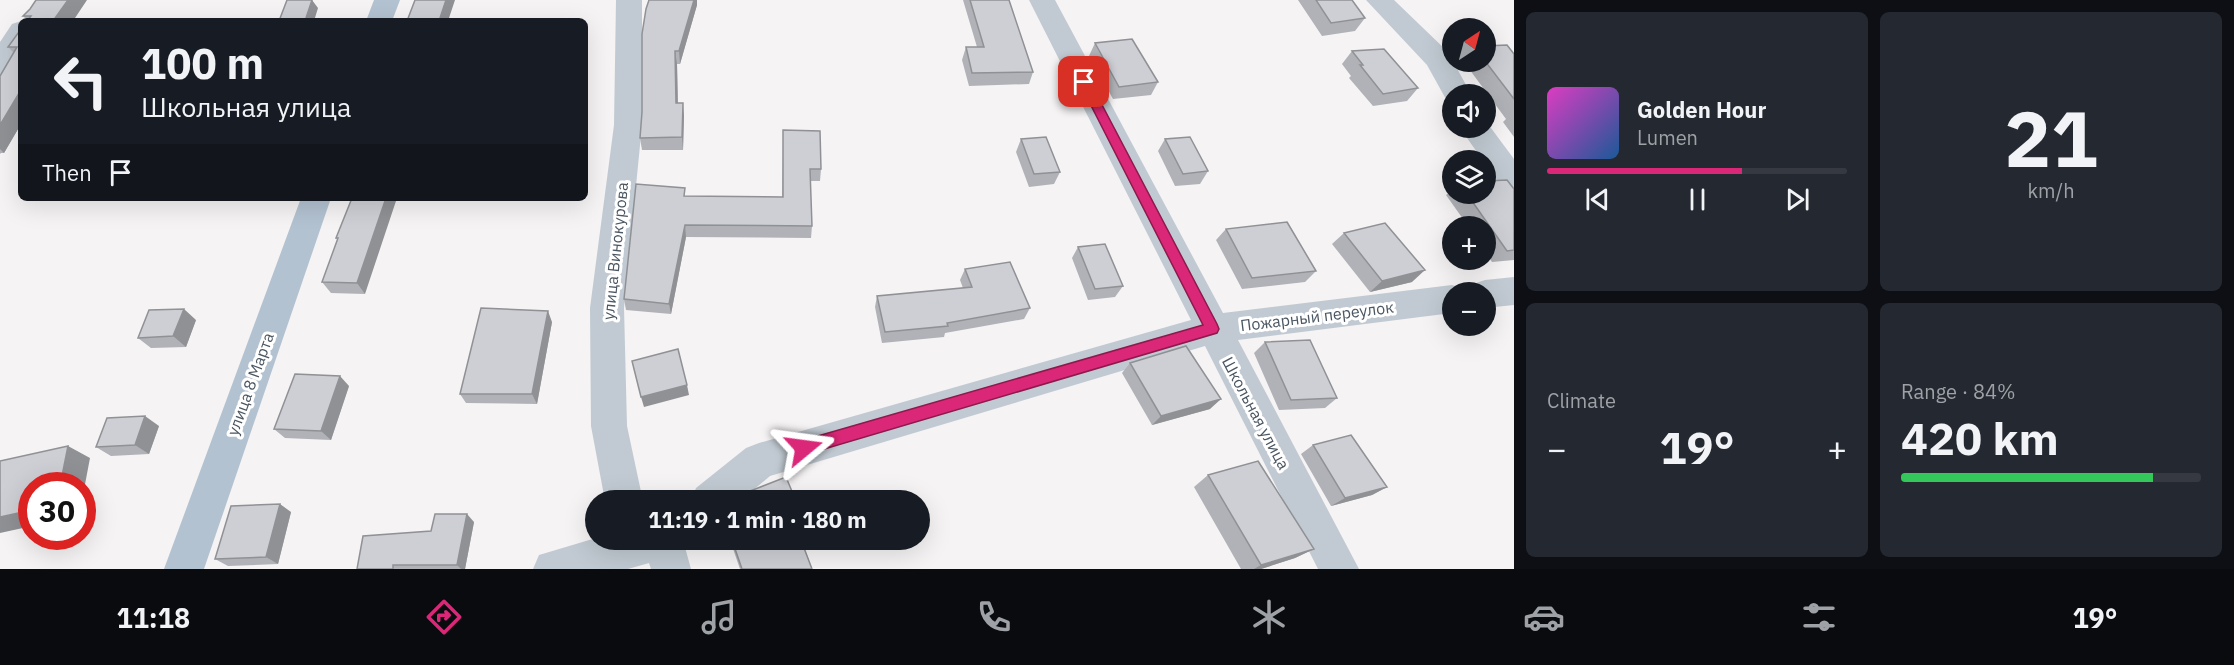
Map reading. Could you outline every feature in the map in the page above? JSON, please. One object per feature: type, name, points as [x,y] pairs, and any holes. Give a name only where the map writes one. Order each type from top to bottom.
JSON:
[{"type":"main road","points":[[380,18],[387,0]]},
{"type":"main road","name":"улица 8 Марта","points":[[184,569],[315,201]]},
{"type":"street","name":"улица Винокурова","points":[[622,490],[609,426],[607,308],[628,125],[629,0]]},
{"type":"street","name":"Школьная улица","points":[[1042,0],[1339,569]]},
{"type":"street","points":[[1379,0],[1438,59],[1452,84]]},
{"type":"street","points":[[0,64],[18,35]]},
{"type":"street","points":[[1482,138],[1514,181]]},
{"type":"street","points":[[1496,293],[1514,291]]},
{"type":"street","name":"Пожарный переулок","points":[[723,490],[759,461],[1212,329],[1442,300]]},
{"type":"street","points":[[553,569],[625,550]]},
{"type":"street","points":[[666,550],[671,569]]},
{"type":"building","points":[[36,0],[68,0],[55,18],[23,16]]},
{"type":"building","points":[[287,0],[312,0],[306,18],[280,18]]},
{"type":"building","points":[[415,0],[446,0],[440,18],[408,18]]},
{"type":"building","points":[[649,0],[694,0],[679,51],[675,51],[676,103],[683,103],[682,137],[640,138],[642,34]]},
{"type":"building","points":[[970,0],[1009,0],[1033,72],[972,73],[966,47],[984,47]]},
{"type":"building","points":[[1316,0],[1352,0],[1365,18],[1331,23]]},
{"type":"building","points":[[18,33],[18,95],[0,125],[0,76],[17,47],[8,47]]},
{"type":"building","points":[[1132,39],[1158,82],[1119,87],[1095,43]]},
{"type":"building","points":[[1507,45],[1514,54],[1514,99],[1493,72],[1496,72],[1496,46]]},
{"type":"building","points":[[1384,49],[1418,88],[1383,94],[1352,51]]},
{"type":"building","points":[[783,130],[820,131],[821,169],[810,169],[812,226],[685,225],[669,304],[624,299],[636,184],[685,188],[684,196],[783,197]]},
{"type":"building","points":[[1046,137],[1060,172],[1034,174],[1021,139]]},
{"type":"building","points":[[1190,137],[1208,171],[1183,174],[1165,139]]},
{"type":"building","points":[[1496,180],[1507,180],[1514,189],[1514,250],[1507,251],[1496,235],[1496,216],[1482,216],[1474,204],[1496,204]]},
{"type":"building","points":[[351,201],[385,201],[357,283],[322,282],[338,238],[336,238]]},
{"type":"building","points":[[1287,222],[1316,271],[1252,278],[1226,229]]},
{"type":"building","points":[[1385,223],[1425,270],[1382,281],[1344,233]]},
{"type":"building","points":[[1105,244],[1123,286],[1095,289],[1078,247]]},
{"type":"building","points":[[1010,262],[1030,308],[947,323],[948,326],[885,332],[877,296],[972,287],[965,269]]},
{"type":"building","points":[[481,308],[548,311],[532,394],[460,394]]},
{"type":"building","points":[[184,309],[173,336],[138,338],[149,310]]},
{"type":"building","points":[[1310,340],[1337,398],[1291,400],[1265,342]]},
{"type":"building","points":[[1186,346],[1221,399],[1161,416],[1130,363]]},
{"type":"building","points":[[678,349],[687,385],[641,397],[632,361]]},
{"type":"building","points":[[295,374],[340,376],[321,431],[274,429]]},
{"type":"building","points":[[145,416],[135,445],[96,447],[107,418]]},
{"type":"building","points":[[1351,435],[1387,487],[1345,498],[1313,445]]},
{"type":"building","points":[[68,446],[63,472],[18,472],[18,513],[0,517],[0,461]]},
{"type":"building","points":[[1258,461],[1314,549],[1261,565],[1208,475]]},
{"type":"building","points":[[786,477],[791,490],[753,490]]},
{"type":"building","points":[[280,504],[266,557],[215,559],[231,506]]},
{"type":"building","points":[[435,514],[467,514],[457,565],[393,565],[393,569],[357,569],[363,536],[431,531]]},
{"type":"building","points":[[735,550],[805,550],[812,569],[742,569]]},
{"type":"route","points":[[804,448],[1212,329],[1084,82]]}]
